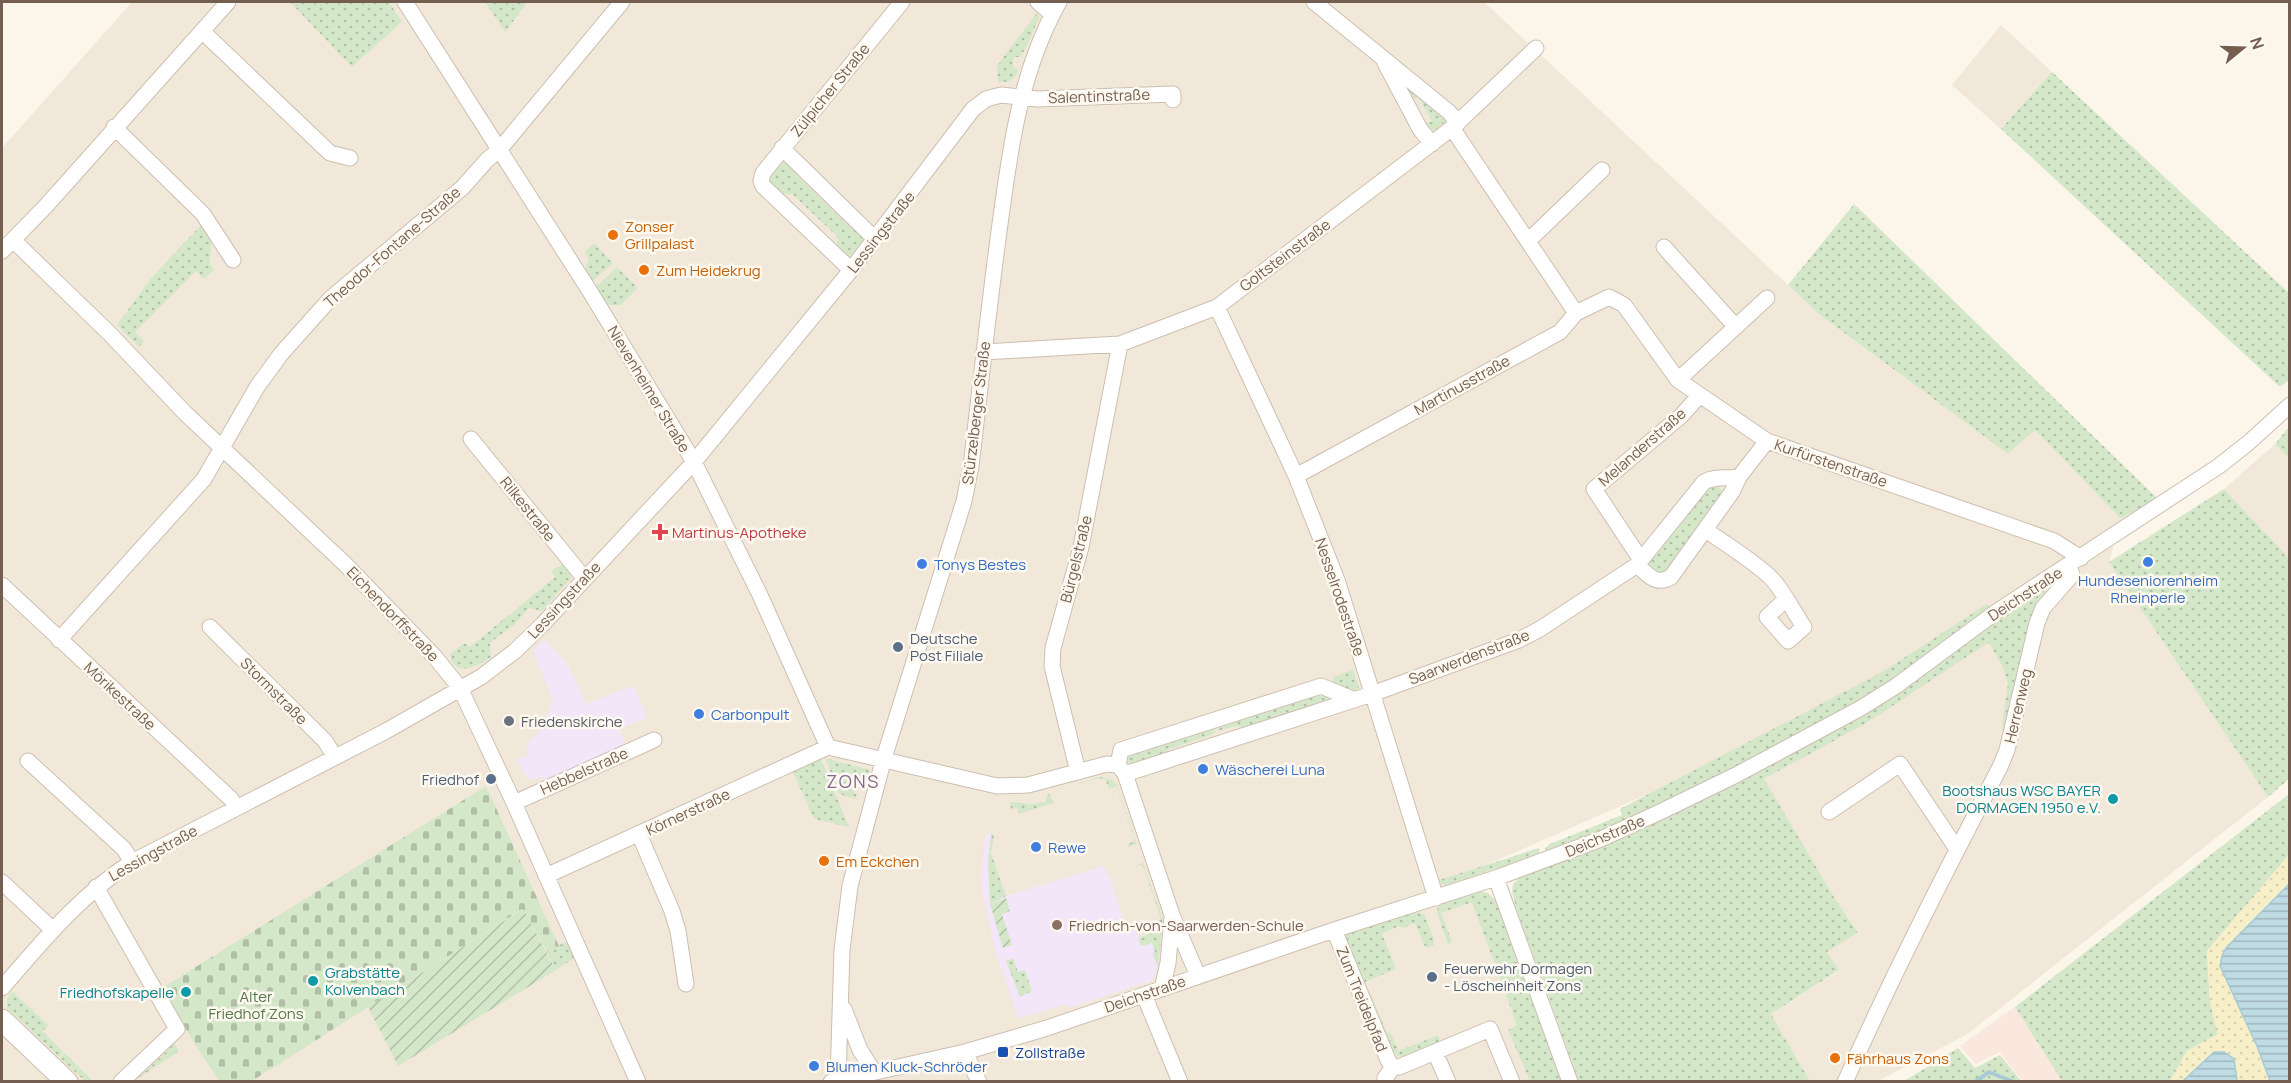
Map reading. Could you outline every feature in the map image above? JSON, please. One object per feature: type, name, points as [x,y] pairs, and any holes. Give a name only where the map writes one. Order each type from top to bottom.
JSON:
[{"type":"street","points":[[2,251],[14,241],[228,2]]},
{"type":"street","name":"Nievenheimer Straße","points":[[405,2],[500,149],[694,462],[760,595],[828,747]]},
{"type":"street","name":"Theodor-Fontane-Straße","points":[[59,640],[204,479],[257,387],[281,354],[331,298],[462,188],[500,149],[622,2]]},
{"type":"street","name":"Zülpicher Straße","points":[[850,270],[763,186],[761,181],[763,173],[782,148],[902,2]]},
{"type":"street","points":[[1038,2],[1055,8]]},
{"type":"street","points":[[1314,2],[1449,112],[1455,125],[1576,314]]},
{"type":"street","name":"Stürzelberger Straße","points":[[835,1081],[842,997],[843,931],[850,886],[884,758],[964,501],[971,466],[1007,167],[1020,97],[1031,62],[1055,8]]},
{"type":"street","points":[[202,31],[330,153],[350,158]]},
{"type":"street","name":"Goltsteinstraße","points":[[984,352],[1120,344],[1217,307],[1432,144],[1536,48]]},
{"type":"street","points":[[1382,58],[1420,129],[1432,144]]},
{"type":"street","name":"Salentinstraße","points":[[1020,97],[1037,99],[1173,94],[1173,100]]},
{"type":"street","name":"Lessingstraße","points":[[2,988],[53,930],[96,887],[132,862],[335,757],[481,677],[515,651],[694,462],[875,239],[973,109],[986,99],[1001,95],[1020,97]]},
{"type":"street","points":[[114,127],[203,214],[233,260]]},
{"type":"street","points":[[782,148],[875,239]]},
{"type":"street","points":[[1528,241],[1602,170]]},
{"type":"street","name":"Eichendorffstraße","points":[[14,241],[110,334],[222,449],[345,565],[435,657],[460,688],[514,802],[638,1082]]},
{"type":"street","points":[[1664,247],[1736,327]]},
{"type":"street","name":"Martinusstraße","points":[[1296,476],[1560,332],[1576,314],[1609,297],[1624,305]]},
{"type":"street","points":[[1678,380],[1767,298]]},
{"type":"street","name":"Kurfürstenstraße","points":[[1624,305],[1678,380],[1767,441],[2054,541],[2075,562]]},
{"type":"street","name":"Nesselrodestraße","points":[[1217,307],[1296,476],[1337,580],[1436,898]]},
{"type":"street","name":"Bürgelstraße","points":[[1078,772],[1052,666],[1053,648],[1081,547],[1120,344]]},
{"type":"street","name":"Melanderstraße","points":[[1639,562],[1594,489],[1681,416],[1699,396]]},
{"type":"street","name":"Deichstraße","points":[[835,1081],[883,1075],[1047,1028],[1334,930],[1496,878],[1601,838],[1660,812],[1827,727],[1896,686],[1995,612],[2219,466],[2289,405]]},
{"type":"street","name":"Rilkestraße","points":[[471,439],[585,579]]},
{"type":"street","points":[[1639,562],[1652,578],[1658,581],[1671,577],[1732,492],[1739,477],[1767,441]]},
{"type":"street","name":"Saarwerdenstraße","points":[[884,758],[997,786],[1029,785],[1107,764],[1122,770],[1355,700],[1519,640],[1540,629],[1639,562],[1704,482],[1713,477],[1723,479],[1739,477]]},
{"type":"street","points":[[1706,530],[1767,575],[1786,599]]},
{"type":"street","name":"Herrenweg","points":[[1845,1082],[1886,990],[2007,750],[2037,623],[2043,608],[2072,575],[2075,562]]},
{"type":"street","name":"Mörikestraße","points":[[2,585],[231,799],[236,808]]},
{"type":"street","name":"Stormstraße","points":[[210,627],[325,741],[335,757]]},
{"type":"street","points":[[1198,976],[1172,915],[1122,770],[1121,750],[1321,686],[1355,700]]},
{"type":"street","name":"Hebbelstraße","points":[[514,802],[654,740]]},
{"type":"street","points":[[828,747],[884,758]]},
{"type":"street","name":"Körnerstraße","points":[[546,876],[828,747]]},
{"type":"street","points":[[28,761],[124,849],[132,862]]},
{"type":"street","points":[[1829,812],[1900,764],[1957,849]]},
{"type":"street","points":[[639,834],[678,931],[686,984]]},
{"type":"street","points":[[1496,878],[1570,1082]]},
{"type":"street","points":[[2,882],[53,930]]},
{"type":"street","points":[[96,887],[177,1029],[121,1082]]},
{"type":"street","points":[[1162,989],[1168,963],[1172,915]]},
{"type":"street","name":"Zum Treidelpfad","points":[[1334,930],[1388,1060],[1393,1067]]},
{"type":"street","points":[[1144,995],[1180,1082]]},
{"type":"street","name":"Stürzelberger Straße","points":[[842,997],[850,1027],[860,1050],[883,1075]]},
{"type":"street","points":[[2,1020],[67,1082]]},
{"type":"street","name":"Zum Treidelpfad","points":[[1387,1082],[1385,1078],[1393,1067],[1490,1029],[1512,1082]]},
{"type":"street","points":[[965,1052],[979,1082]]},
{"type":"street","points":[[1436,1052],[1448,1082]]},
{"type":"shaded area","points":[[132,2],[485,2],[505,32],[528,2],[1484,2],[1819,314],[2008,454],[2035,430],[2121,519],[2109,562],[2268,797],[1966,1035],[1878,1081],[1810,1081],[1771,1014],[1839,971],[1827,952],[1858,931],[1834,897],[1746,751],[1477,869],[1482,901],[1544,1081],[2,1082],[2,148]]},
{"type":"shaded area","points":[[2001,25],[2052,72],[2001,129],[1952,85]]},
{"type":"shaded area","points":[[2275,444],[2289,458],[2289,558],[2224,489]]},
{"type":"shaded area","points":[[544,639],[567,663],[586,704],[633,686],[647,717],[619,730],[627,747],[547,781],[543,777],[534,780],[527,778],[517,760],[529,755],[526,745],[539,732],[553,702],[533,650]]},
{"type":"shaded area","name":"Friedrich-von-Saarwerden-Schule","points":[[986,833],[994,835],[991,853],[1006,896],[1104,866],[1127,929],[1134,926],[1141,946],[1152,942],[1158,967],[1154,978],[1070,1008],[1068,1004],[1018,1018],[996,954],[982,891],[981,869]]},
{"type":"shaded area","points":[[2015,1007],[2062,1081],[2022,1081],[2000,1052],[1976,1064],[1960,1046]]},
{"type":"green space","points":[[290,2],[389,2],[402,22],[352,67]]},
{"type":"green space","points":[[485,2],[528,2],[505,32]]},
{"type":"green space","points":[[1037,13],[1039,18],[1027,46],[1020,57],[1014,57],[1012,65],[1018,71],[1015,77],[1010,81],[998,82],[997,68],[1001,60]]},
{"type":"green space","points":[[2052,72],[2289,293],[2289,380],[2280,387],[2001,129]]},
{"type":"green space","points":[[1404,85],[1434,110],[1441,109],[1447,120],[1434,131],[1429,130],[1422,123],[1432,122],[1419,98],[1409,98]]},
{"type":"green space","points":[[790,163],[800,171],[798,176],[851,228],[855,226],[863,234],[864,240],[847,260],[836,251],[838,237],[792,194],[776,194],[770,184],[770,172],[778,164]]},
{"type":"green space","points":[[1854,204],[2157,498],[2121,519],[2035,430],[2008,454],[1819,314],[1788,285]]},
{"type":"green space","points":[[203,223],[212,232],[210,264],[214,270],[204,279],[196,271],[135,332],[144,341],[139,347],[117,325],[152,277]]},
{"type":"green space","points":[[594,243],[613,263],[591,283],[584,271],[589,259],[585,252]]},
{"type":"green space","points":[[617,267],[638,288],[621,305],[605,305],[595,288]]},
{"type":"green space","points":[[2289,427],[2289,458],[2275,444]]},
{"type":"green space","points":[[1718,485],[1723,493],[1665,575],[1660,576],[1646,565],[1709,486]]},
{"type":"green space","points":[[2224,489],[2289,558],[2289,779],[2268,797],[2109,562]]},
{"type":"green space","points":[[563,564],[571,578],[542,611],[529,608],[515,624],[490,643],[491,657],[474,667],[467,668],[456,666],[452,662],[450,654],[464,643],[470,647],[555,577],[551,571]]},
{"type":"green space","points":[[2061,575],[2054,589],[2002,752],[2003,718],[2008,684],[2003,668],[1990,644],[1986,644],[1868,722],[1764,779],[1834,897],[1858,932],[1827,952],[1839,970],[1771,1014],[1810,1081],[1579,1081],[1516,908],[1512,892],[1513,884],[1522,875],[1825,733]]},
{"type":"green space","points":[[1987,604],[1991,607],[1897,678],[1838,715],[1634,819],[1547,853],[1545,848],[1550,844],[1622,815],[1620,809],[1882,672]]},
{"type":"green space","points":[[1353,670],[1359,688],[1350,694],[1332,686],[1333,677]]},
{"type":"green space","points":[[1319,690],[1329,697],[1326,703],[1246,729],[1236,726],[1218,731],[1216,723]]},
{"type":"green space","points":[[1213,724],[1216,732],[1211,735],[1167,750],[1167,755],[1130,767],[1126,752]]},
{"type":"green space","points":[[825,758],[870,770],[870,777],[863,787],[856,786],[855,799],[839,794]]},
{"type":"green space","points":[[821,759],[849,827],[814,819],[793,772]]},
{"type":"green space","points":[[1100,777],[1112,780],[1117,785],[1137,844],[1128,847],[1128,844],[1135,841],[1117,786],[1109,789],[1105,779],[1096,779],[1066,787]]},
{"type":"green space","name":"Alter Friedhof Zons","points":[[486,786],[559,946],[548,953],[522,909],[252,1081],[219,1081],[162,988]]},
{"type":"green space","points":[[1049,792],[1053,803],[1019,814],[1017,808],[1011,809],[1010,802],[1031,804],[1045,802]]},
{"type":"green space","points":[[2289,794],[2289,855],[2207,951],[2210,1002],[2218,1034],[2187,1051],[2170,1081],[2062,1081],[2015,1007]]},
{"type":"green space","points":[[991,834],[994,835],[991,853],[1006,896],[990,904],[988,863]]},
{"type":"green space","points":[[1539,848],[1540,854],[1450,884],[1443,885],[1439,880]]},
{"type":"green space","points":[[1143,863],[1163,919],[1158,967],[1153,955],[1155,951],[1152,943],[1141,946],[1138,938],[1156,931],[1153,923],[1161,919],[1143,865],[1135,867]]},
{"type":"green space","points":[[1478,890],[1488,893],[1497,902],[1562,1081],[1530,1081],[1508,1030],[1517,1025],[1472,902],[1441,913],[1452,942],[1448,944],[1437,913],[1438,904]]},
{"type":"green space","points":[[1006,898],[1010,911],[1002,914],[1012,945],[1003,948],[990,904]]},
{"type":"green space","points":[[523,909],[556,970],[398,1066],[368,1007]]},
{"type":"green space","points":[[1412,911],[1424,914],[1434,945],[1428,948],[1424,945],[1415,923],[1403,928],[1399,926],[1382,934],[1396,969],[1365,982],[1387,1033],[1390,1032],[1399,1051],[1438,1035],[1440,1041],[1402,1057],[1394,1052],[1345,937],[1345,933]]},
{"type":"green space","points":[[569,939],[577,956],[556,970],[548,953]]},
{"type":"green space","points":[[1013,958],[1018,972],[1025,970],[1032,991],[1020,997],[1006,961]]},
{"type":"green space","points":[[12,991],[48,1025],[43,1031],[63,1052],[59,1057],[7,1008],[7,999]]},
{"type":"green space","points":[[173,1040],[179,1051],[130,1082],[142,1069],[146,1071],[171,1047]]},
{"type":"green space","points":[[1958,1048],[1975,1068],[2000,1055],[2021,1081],[1904,1081]]},
{"type":"green space","points":[[65,1053],[93,1081],[85,1081],[60,1058]]},
{"type":"sand","points":[[2288,856],[2289,884],[2248,924],[2222,972],[2257,1046],[2270,1081],[2237,1081],[2234,1059],[2224,1052],[2215,1051],[2183,1081],[2170,1082],[2187,1051],[2218,1034],[2210,1002],[2207,951]]},
{"type":"water","points":[[2289,884],[2289,1081],[2270,1081],[2257,1046],[2220,966],[2226,948]]},
{"type":"water","points":[[2214,1052],[2224,1052],[2234,1059],[2237,1081],[2183,1081]]},
{"type":"waterway","points":[[1975,1082],[1989,1072],[2014,1082]]},
{"type":"place","name":"Zonser Grillpalast","points":[[613,235]]},
{"type":"place","name":"Zum Heidekrug","points":[[644,270]]},
{"type":"place","name":"Martinus-Apotheke","points":[[660,532]]},
{"type":"place","name":"Hundeseniorenheim Rheinperle","points":[[2148,562]]},
{"type":"place","name":"Tonys Bestes","points":[[922,564]]},
{"type":"place","name":"Deutsche Post Filiale","points":[[898,647]]},
{"type":"place","name":"Carbonpult","points":[[699,714]]},
{"type":"place","name":"Friedenskirche","points":[[509,721]]},
{"type":"place","name":"Wäscherei Luna","points":[[1203,769]]},
{"type":"place","name":"Friedhof","points":[[491,779]]},
{"type":"place","name":"Bootshaus WSC BAYER DORMAGEN 1950 e.V.","points":[[2113,799]]},
{"type":"place","name":"Rewe","points":[[1036,847]]},
{"type":"place","name":"Em Eckchen","points":[[824,861]]},
{"type":"place","name":"Friedrich-von-Saarwerden-Schule","points":[[1057,925]]},
{"type":"place","name":"Feuerwehr Dormagen - Löscheinheit Zons","points":[[1432,977]]},
{"type":"place","name":"Grabstätte Kolvenbach","points":[[313,981]]},
{"type":"place","name":"Friedhofskapelle","points":[[186,992]]},
{"type":"place","name":"Zollstraße","points":[[1003,1052]]},
{"type":"place","name":"Fährhaus Zons","points":[[1835,1058]]},
{"type":"place","name":"Blumen Kluck-Schröder","points":[[814,1066]]},
{"type":"district","name":"ZONS","points":[[853,781]]}]
